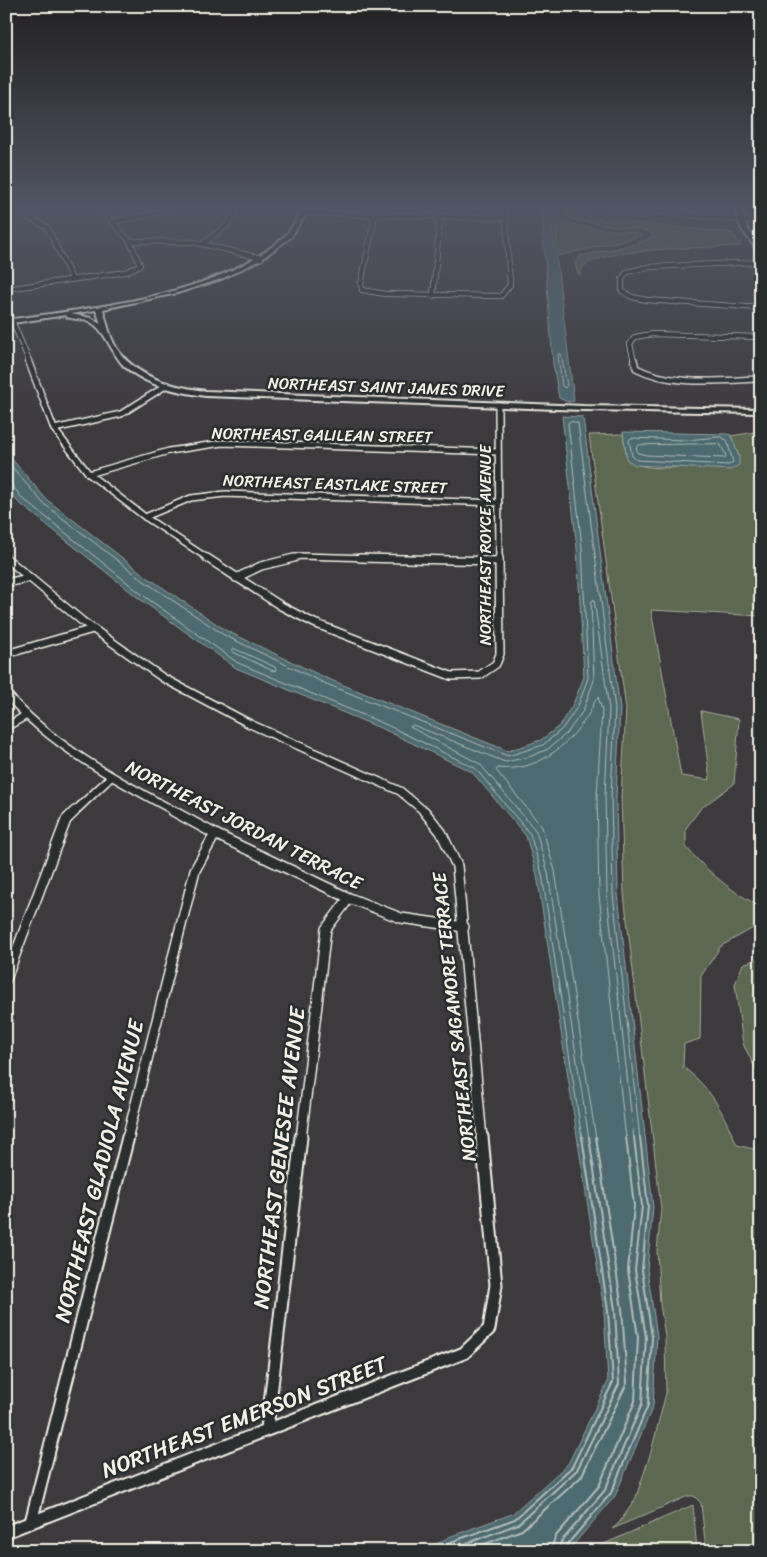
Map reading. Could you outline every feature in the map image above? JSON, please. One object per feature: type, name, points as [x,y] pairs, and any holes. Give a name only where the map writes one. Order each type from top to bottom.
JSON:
[{"type":"main road","points":[[10,322],[99,308],[181,290],[213,280]]},
{"type":"main road","name":"NORTHEAST SAINT JAMES DRIVE","points":[[99,308],[106,331],[116,353],[124,362],[140,374],[167,385],[199,392],[238,396],[498,405],[716,412],[761,411]]},
{"type":"main road","points":[[40,317],[81,317],[89,319],[106,331]]},
{"type":"main road","name":"NORTHEAST SAINT JAMES DRIVE","points":[[716,412],[761,416]]},
{"type":"street","points":[[6,289],[68,280]]},
{"type":"street","points":[[361,280],[362,290],[385,294],[501,296],[510,285],[510,280]]},
{"type":"street","points":[[433,296],[434,280]]},
{"type":"street","points":[[620,280],[622,291],[637,300],[740,304],[761,308]]},
{"type":"street","points":[[6,306],[10,322],[54,429],[89,474],[144,517],[236,578],[261,566],[300,556],[330,555],[499,562]]},
{"type":"street","points":[[761,338],[652,334],[635,337],[630,344],[636,368],[646,375],[682,378],[761,379]]},
{"type":"street","points":[[54,429],[121,414],[140,404],[167,385]]},
{"type":"street","name":"NORTHEAST ROYCE AVENUE","points":[[236,578],[314,623],[451,676],[480,675],[496,664],[500,654],[498,405]]},
{"type":"street","name":"NORTHEAST GALILEAN STREET","points":[[89,474],[169,451],[222,443],[498,452]]},
{"type":"street","name":"NORTHEAST EASTLAKE STREET","points":[[144,517],[192,498],[226,494],[499,503]]},
{"type":"street","name":"NORTHEAST SAGAMORE TERRACE","points":[[6,558],[94,629],[163,678],[234,716],[400,790],[424,808],[442,831],[457,866],[464,927],[496,1285],[489,1330]]},
{"type":"street","points":[[6,583],[29,578]]},
{"type":"street","points":[[6,654],[94,629]]},
{"type":"street","name":"NORTHEAST JORDAN TERRACE","points":[[6,693],[26,716],[111,777],[215,834],[349,898],[401,918],[464,927]]},
{"type":"street","points":[[6,727],[26,716]]},
{"type":"street","points":[[6,979],[66,820],[111,777]]},
{"type":"street","name":"NORTHEAST GLADIOLA AVENUE","points":[[31,1522],[195,870],[215,834]]},
{"type":"street","name":"NORTHEAST GENESEE AVENUE","points":[[267,1429],[326,929],[349,898]]},
{"type":"street","name":"NORTHEAST EMERSON STREET","points":[[6,1532],[464,1353],[489,1330]]},
{"type":"green space","points":[[761,431],[761,616],[651,610],[681,776],[710,780],[701,711],[739,719],[734,784],[701,808],[686,828],[686,847],[721,881],[761,906],[761,926],[755,927],[721,946],[701,976],[700,1039],[684,1044],[683,1067],[702,1084],[716,1102],[737,1145],[761,1151],[761,1551],[706,1551],[701,1503],[694,1496],[688,1496],[612,1529],[619,1523],[635,1500],[651,1452],[666,1393],[665,1336],[660,1304],[657,1251],[661,1209],[624,894],[621,797],[626,709],[589,435],[623,434],[627,460],[639,465],[667,468],[697,465],[739,457],[731,436]]},
{"type":"green space","points":[[761,958],[761,1079],[743,1044],[735,984],[743,964]]},
{"type":"green space","points":[[693,1505],[697,1551],[588,1551]]},
{"type":"water","points":[[547,280],[559,280],[574,401],[568,402],[559,398],[553,364]]},
{"type":"water","points":[[562,416],[583,417],[620,709],[616,797],[618,894],[653,1207],[647,1269],[657,1336],[653,1406],[615,1496],[568,1551],[425,1551],[449,1537],[512,1514],[568,1464],[608,1382],[604,1311],[537,875],[526,836],[472,772],[385,730],[236,668],[141,600],[17,501],[6,486],[6,449],[11,458],[46,499],[147,577],[227,631],[326,678],[508,751],[541,740],[559,726],[573,704],[584,677],[577,548]]},
{"type":"water","points":[[623,432],[731,435],[739,457],[739,465],[730,470],[635,465],[627,460]]}]
